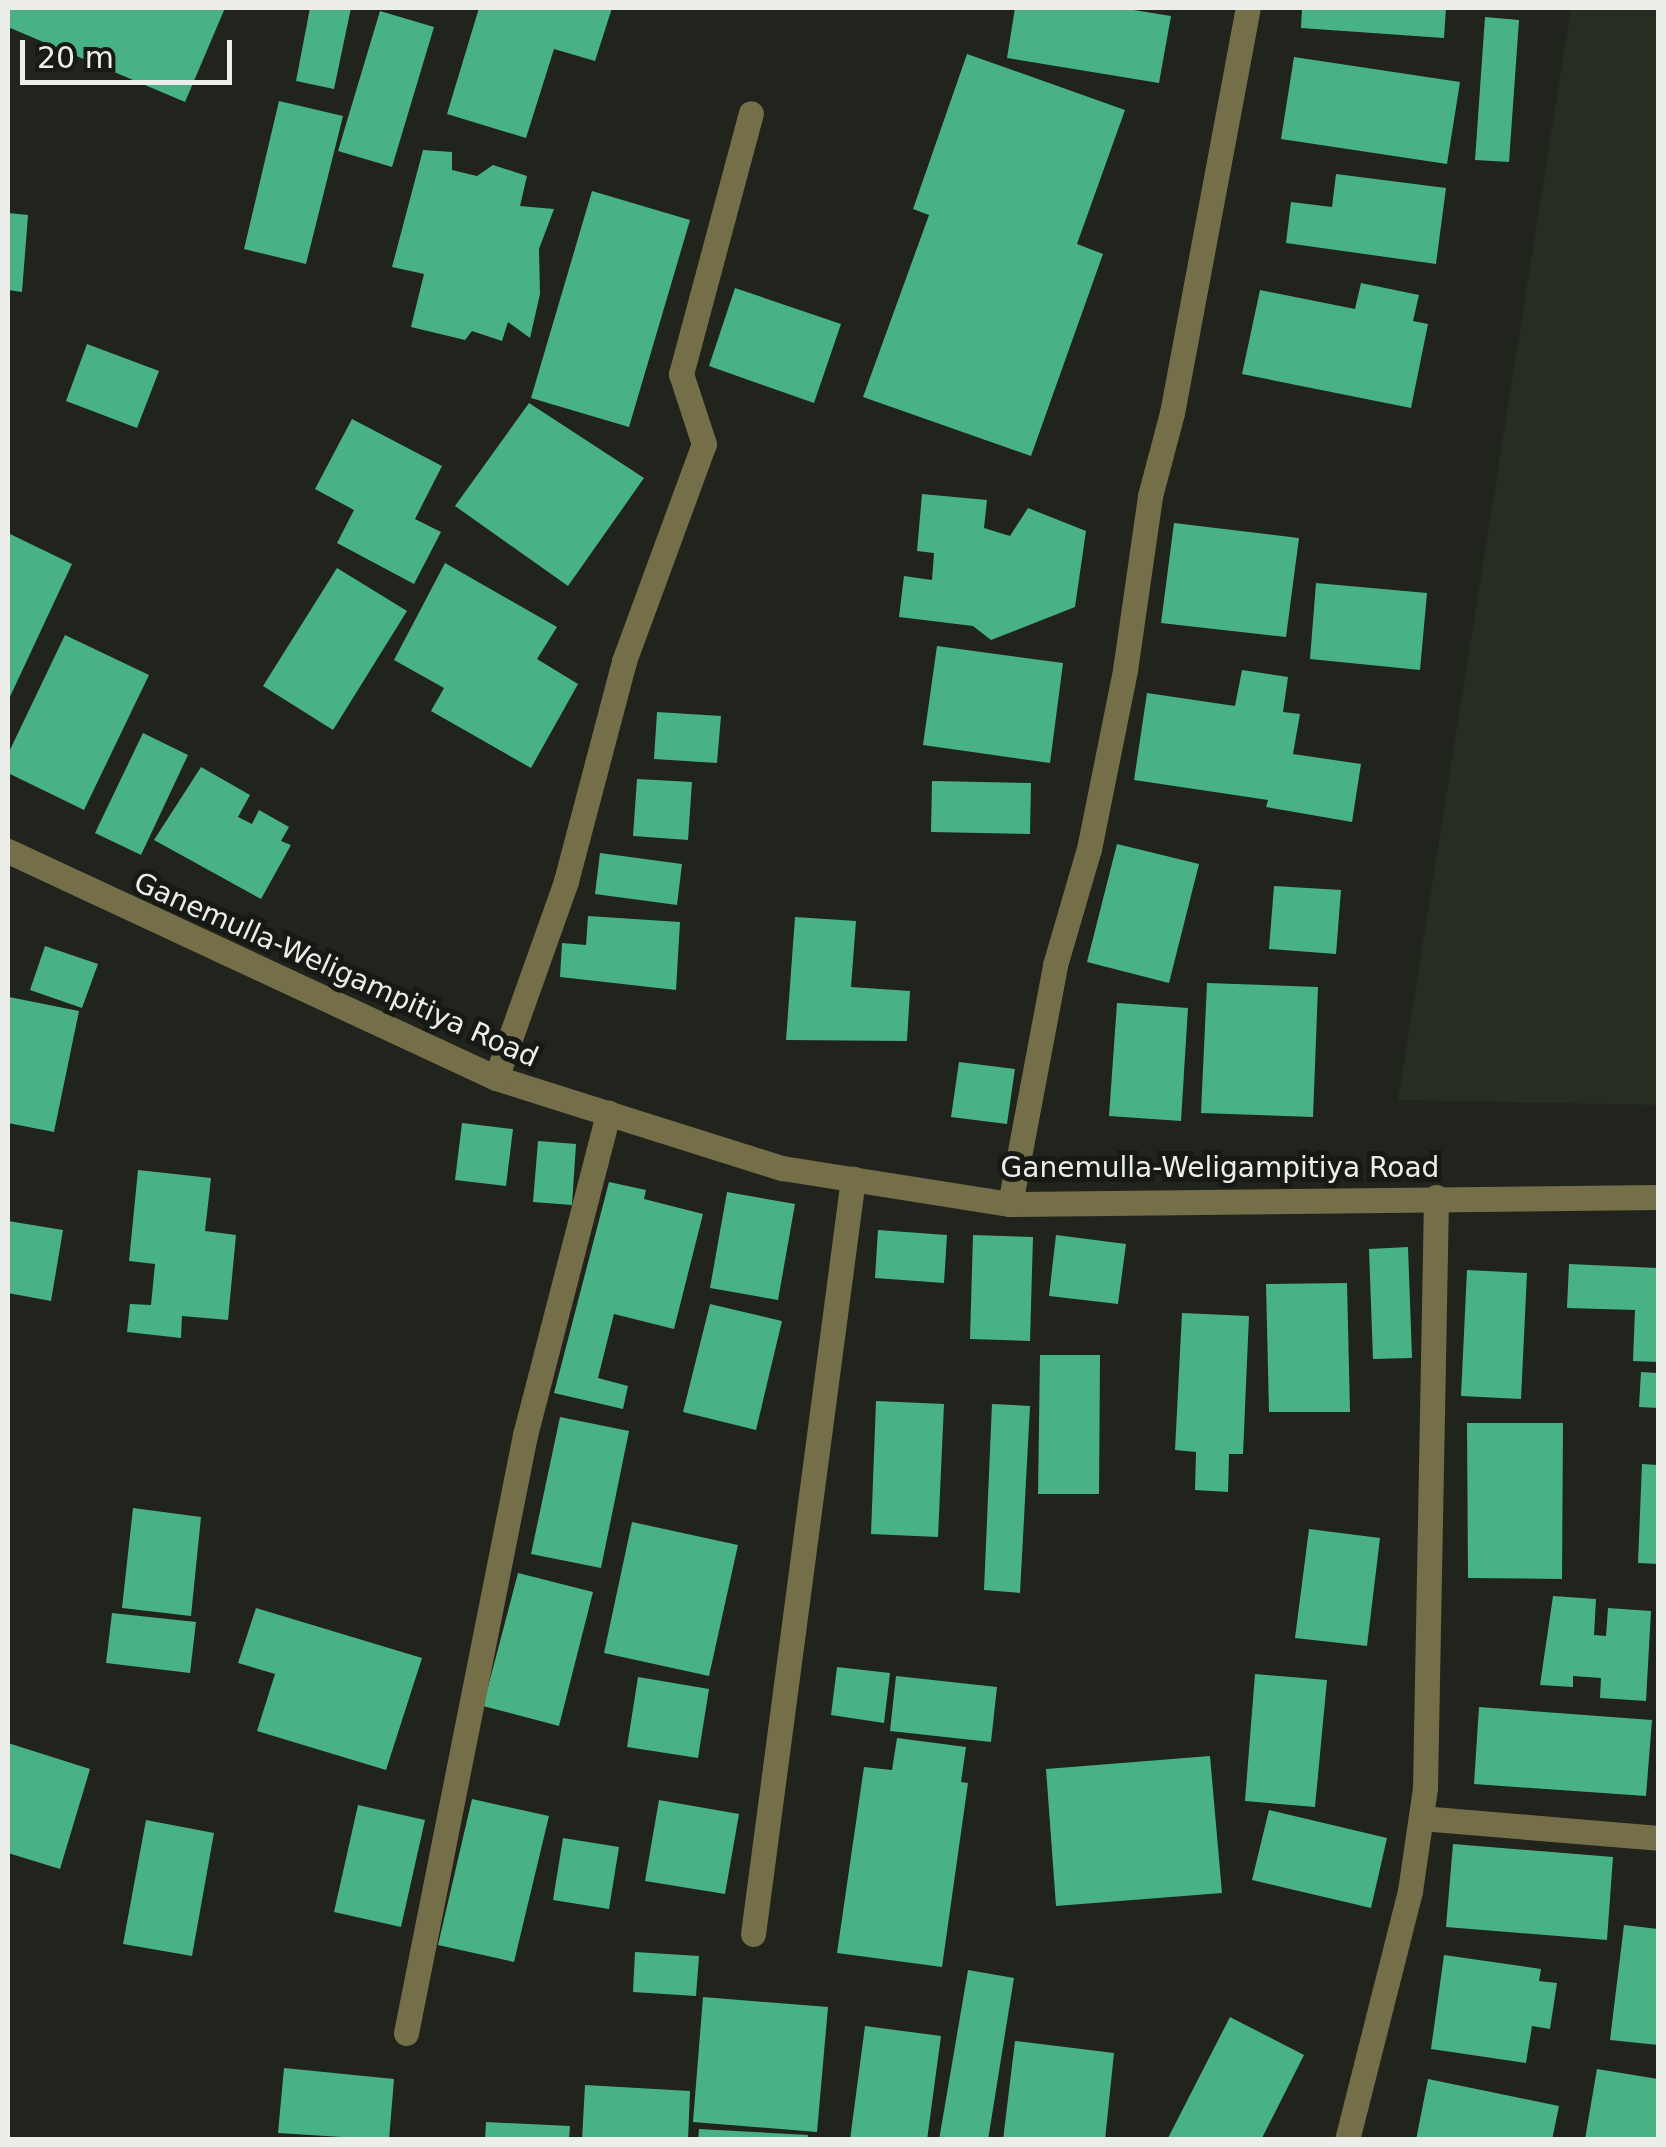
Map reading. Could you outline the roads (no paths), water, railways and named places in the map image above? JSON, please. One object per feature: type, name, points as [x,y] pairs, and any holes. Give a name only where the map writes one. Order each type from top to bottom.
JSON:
[{"type":"street","points":[[1010,1204],[1055,965],[1089,849],[1121,688],[1150,496],[1172,414],[1248,8]]},
{"type":"street","points":[[496,1078],[566,881],[624,661],[704,444],[681,374],[751,112]]},
{"type":"street","name":"Ganemulla-Weligampitiya Road","points":[[8,851],[496,1078],[782,1168],[1010,1204],[1658,1197]]},
{"type":"street","points":[[406,2032],[426,1903],[525,1435],[608,1113]]},
{"type":"street","points":[[754,1934],[854,1178]]},
{"type":"street","points":[[1346,2140],[1410,1892],[1421,1818],[1436,1197]]},
{"type":"street","points":[[1421,1818],[1658,1838]]}]
